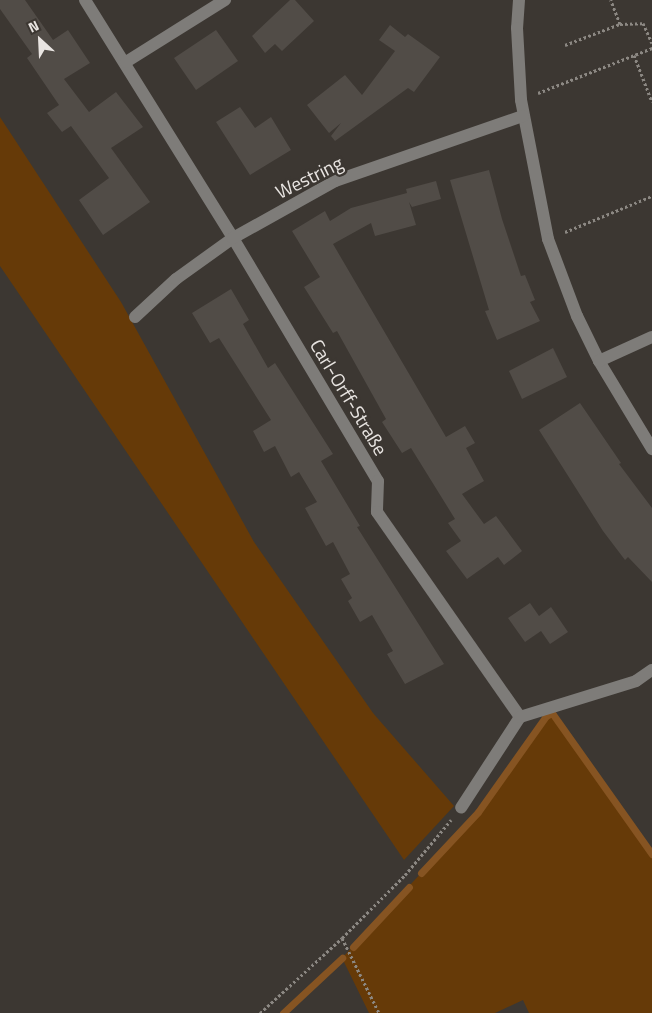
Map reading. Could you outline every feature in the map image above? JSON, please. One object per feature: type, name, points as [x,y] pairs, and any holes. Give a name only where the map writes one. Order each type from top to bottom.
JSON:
[{"type":"street","name":"Carl-Orff-Straße","points":[[85,0],[126,62],[378,481],[377,512],[520,717]]},
{"type":"street","points":[[126,62],[225,0]]},
{"type":"street","points":[[519,0],[517,28],[521,100],[548,238],[577,316],[599,361],[652,449]]},
{"type":"street","name":"Westring","points":[[136,317],[176,279],[233,238],[334,181],[523,116]]},
{"type":"street","points":[[599,361],[652,337]]},
{"type":"street","points":[[461,808],[520,717],[636,681],[652,670]]},
{"type":"path","points":[[611,0],[620,24]]},
{"type":"path","points":[[565,45],[620,24],[643,23],[652,43]]},
{"type":"path","points":[[521,100],[652,48]]},
{"type":"path","points":[[634,55],[652,102]]},
{"type":"path","points":[[548,238],[652,196]]},
{"type":"path","points":[[260,1013],[342,938],[405,875],[461,808]]},
{"type":"path","points":[[342,938],[379,1013]]},
{"type":"shaded area","points":[[0,117],[121,302],[254,542],[373,713],[454,806],[404,860],[0,266]]},
{"type":"shaded area","points":[[549,714],[557,716],[652,854],[652,1013],[529,1013],[523,1000],[495,1013],[369,1013],[342,958],[478,812]]},
{"type":"building","points":[[0,0],[25,0],[53,40],[68,30],[90,63],[64,79],[89,112],[116,92],[143,127],[111,148],[150,202],[103,235],[79,200],[109,178],[71,126],[62,132],[47,113],[59,105],[27,58],[32,54],[0,9]]},
{"type":"building","points":[[290,0],[295,0],[314,21],[282,51],[275,44],[265,53],[252,36]]},
{"type":"building","points":[[390,25],[405,37],[408,34],[440,57],[414,92],[408,88],[335,141],[331,136],[341,123],[329,133],[307,105],[345,75],[362,95],[395,51],[379,40]]},
{"type":"building","points":[[216,30],[238,61],[196,90],[174,58]]},
{"type":"building","points":[[240,107],[255,128],[271,117],[291,150],[250,175],[216,122]]},
{"type":"building","points":[[489,170],[502,219],[521,276],[525,275],[535,300],[530,302],[540,321],[497,340],[485,311],[489,310],[450,180]]},
{"type":"building","points":[[436,181],[441,199],[412,207],[409,202],[416,225],[375,236],[371,223],[333,244],[446,437],[465,426],[475,443],[466,448],[484,481],[462,494],[484,524],[496,516],[522,551],[504,565],[498,557],[467,579],[446,551],[461,541],[448,523],[455,519],[411,448],[402,453],[382,422],[386,419],[337,331],[333,333],[304,287],[320,277],[292,231],[325,211],[330,221],[351,208],[407,193],[406,189]]},
{"type":"building","points":[[231,289],[249,320],[243,324],[268,368],[275,363],[333,454],[321,461],[360,526],[357,527],[444,664],[405,684],[387,654],[393,651],[372,615],[360,622],[348,601],[352,598],[341,579],[350,574],[333,542],[326,546],[305,508],[317,502],[299,472],[291,477],[275,446],[264,452],[253,431],[271,420],[219,338],[210,343],[192,313]]},
{"type":"building","points":[[553,348],[567,377],[522,399],[509,371]]},
{"type":"building","points":[[580,403],[621,463],[619,464],[652,508],[652,582],[628,557],[625,560],[603,531],[539,430]]},
{"type":"building","points":[[530,603],[539,616],[551,607],[568,632],[550,644],[541,631],[525,642],[508,618]]},
{"type":"waterway","points":[[421,873],[478,812],[546,716],[552,713],[652,854]]},
{"type":"waterway","points":[[353,947],[409,887]]},
{"type":"waterway","points":[[283,1013],[342,958]]}]
